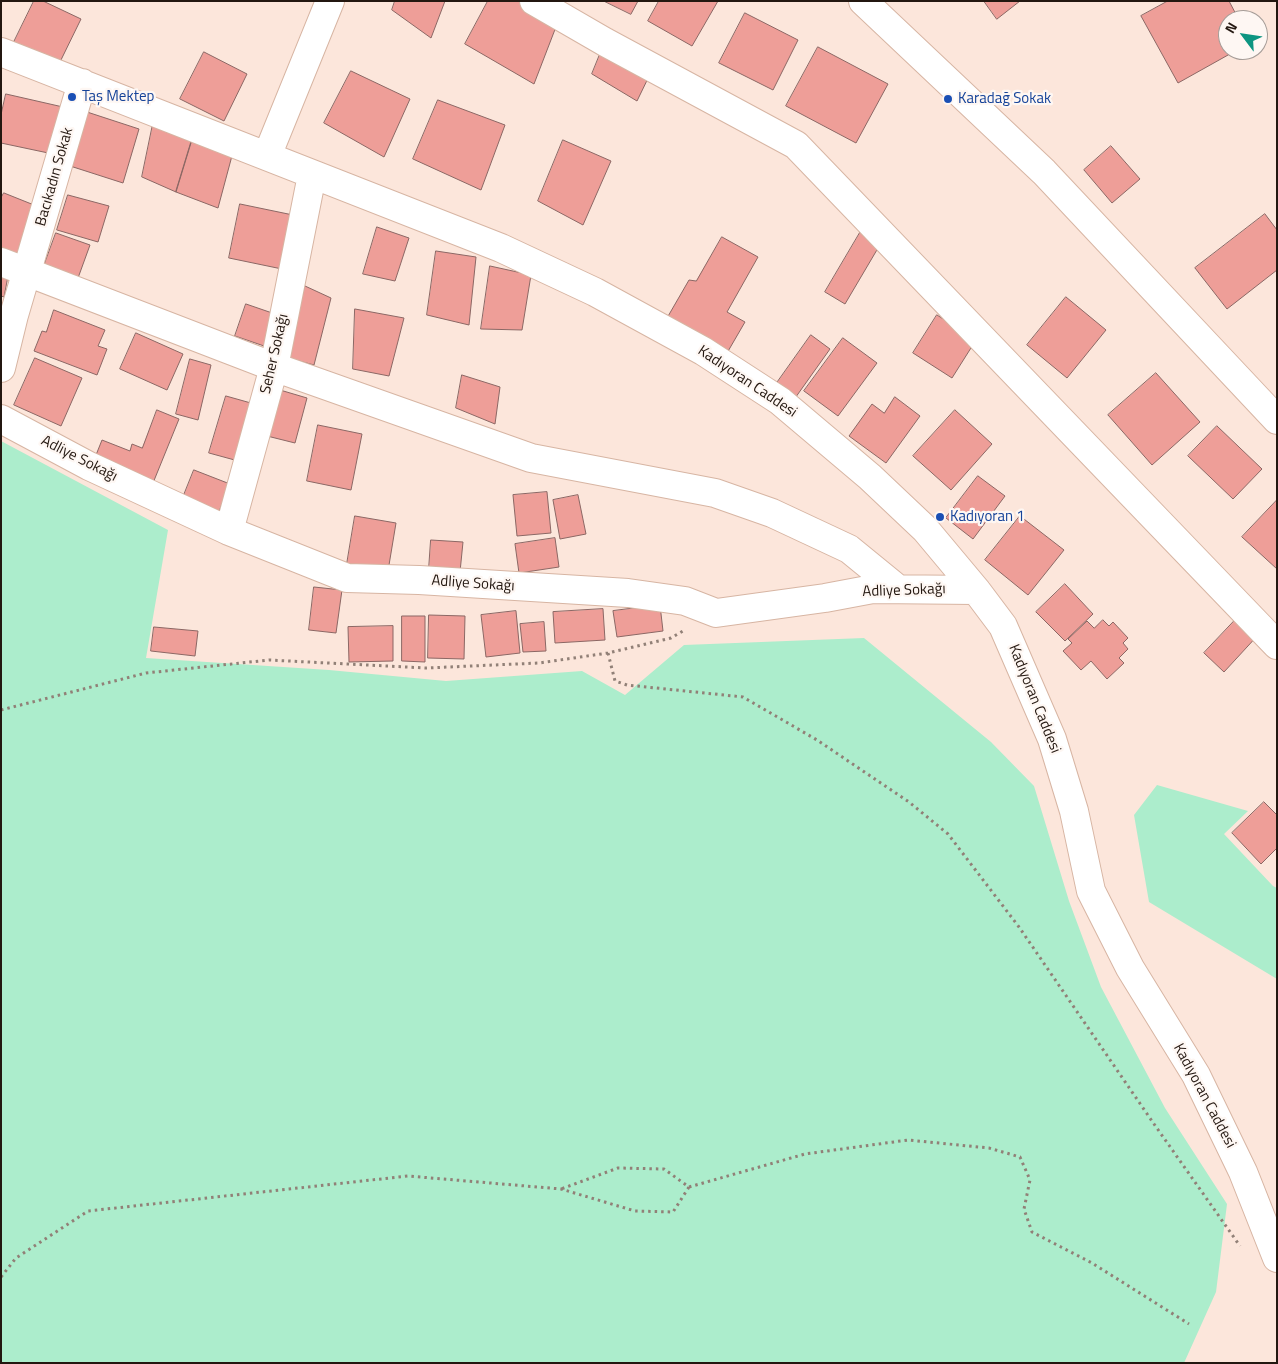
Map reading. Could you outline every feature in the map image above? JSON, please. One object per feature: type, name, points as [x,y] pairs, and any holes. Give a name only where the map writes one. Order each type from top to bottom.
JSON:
[{"type":"street","points":[[267,156],[330,1]]},
{"type":"street","points":[[534,1],[604,42],[796,144],[1277,645]]},
{"type":"street","points":[[869,3],[1044,172],[1277,420]]},
{"type":"street","name":"Kadıyoran Caddesi","points":[[1,52],[500,248],[595,292],[703,351],[780,401],[870,477],[924,529],[976,590],[1003,626],[1052,739],[1074,811],[1091,891],[1130,968],[1196,1076],[1243,1172],[1277,1258]]},
{"type":"street","name":"Bacıkadın Sokak","points":[[1,368],[14,315],[82,83]]},
{"type":"street","name":"Seher Sokağı","points":[[229,531],[274,367],[312,175]]},
{"type":"street","points":[[1,262],[274,367],[531,458],[715,492],[772,513],[849,549],[898,589]]},
{"type":"street","name":"Adliye Sokağı","points":[[1,419],[89,466],[229,531],[347,578],[419,580],[628,593],[685,601],[716,613],[825,598],[873,589],[976,590]]},
{"type":"path","points":[[1,710],[146,673],[268,660],[426,668],[539,663],[608,653],[671,638],[716,613]]},
{"type":"path","points":[[608,653],[615,680],[627,685],[742,697],[817,740],[909,802],[948,834],[1019,927],[1154,1124],[1244,1250]]},
{"type":"path","points":[[1,1277],[16,1258],[88,1211],[408,1176],[561,1189],[635,1212],[673,1212],[689,1187],[805,1154],[908,1140],[989,1148],[1020,1157],[1030,1180],[1024,1209],[1032,1232],[1092,1263],[1189,1324]]},
{"type":"path","points":[[561,1189],[618,1168],[664,1169],[689,1187]]},
{"type":"green space","points":[[1,441],[168,530],[146,658],[329,670],[446,681],[582,671],[625,695],[684,645],[864,638],[991,742],[1034,786],[1069,901],[1101,987],[1165,1108],[1227,1204],[1216,1292],[1184,1363],[1,1363]]},
{"type":"green space","points":[[1157,785],[1248,811],[1224,834],[1277,888],[1277,979],[1149,902],[1134,815]]},
{"type":"building","points":[[34,1],[43,1],[81,19],[59,64],[14,42]]},
{"type":"building","points":[[395,1],[445,1],[431,38],[392,10]]},
{"type":"building","points":[[488,1],[522,1],[559,19],[534,84],[465,44]]},
{"type":"building","points":[[604,1],[638,1],[631,14]]},
{"type":"building","points":[[659,1],[718,1],[692,46],[648,21]]},
{"type":"building","points":[[984,1],[1020,1],[997,19]]},
{"type":"building","points":[[1168,1],[1229,1],[1234,10],[1218,10],[1219,60],[1178,83],[1141,16]]},
{"type":"building","points":[[745,13],[798,40],[773,90],[719,63]]},
{"type":"building","points":[[605,42],[653,68],[637,101],[592,74]]},
{"type":"building","points":[[818,47],[888,84],[856,143],[786,106]]},
{"type":"building","points":[[204,52],[247,74],[224,121],[180,99]]},
{"type":"building","points":[[351,71],[410,99],[384,157],[324,123]]},
{"type":"building","points":[[6,94],[63,107],[53,154],[1,143],[1,115]]},
{"type":"building","points":[[438,100],[505,125],[481,190],[413,159]]},
{"type":"building","points":[[84,111],[139,129],[123,183],[67,165]]},
{"type":"building","points":[[154,119],[194,133],[176,192],[142,177]]},
{"type":"building","points":[[194,133],[233,152],[218,208],[176,192]]},
{"type":"building","points":[[563,140],[611,161],[583,225],[538,201]]},
{"type":"building","points":[[1111,146],[1140,179],[1112,203],[1084,170]]},
{"type":"building","points":[[4,193],[44,209],[24,258],[1,249],[1,198]]},
{"type":"building","points":[[68,195],[109,206],[98,242],[57,230]]},
{"type":"building","points":[[240,204],[293,215],[282,269],[229,258]]},
{"type":"building","points":[[1265,214],[1277,230],[1277,270],[1227,309],[1195,268]]},
{"type":"building","points":[[377,227],[409,238],[395,281],[363,274]]},
{"type":"building","points":[[861,231],[881,243],[845,304],[825,292]]},
{"type":"building","points":[[56,233],[90,245],[78,278],[44,266]]},
{"type":"building","points":[[722,237],[758,257],[727,312],[745,322],[727,353],[667,318],[689,280],[696,281]]},
{"type":"building","points":[[436,251],[476,257],[469,325],[427,315]]},
{"type":"building","points":[[490,266],[531,275],[522,330],[481,329]]},
{"type":"building","points":[[1,275],[8,276],[4,297],[1,296]]},
{"type":"building","points":[[305,286],[331,298],[314,365],[288,358]]},
{"type":"building","points":[[1066,297],[1106,330],[1067,378],[1027,345]]},
{"type":"building","points":[[246,304],[278,315],[267,347],[235,336]]},
{"type":"building","points":[[355,309],[404,318],[389,376],[353,369]]},
{"type":"building","points":[[54,310],[105,330],[98,346],[107,349],[97,375],[34,351],[42,331],[46,332]]},
{"type":"building","points":[[937,315],[976,340],[952,378],[913,353]]},
{"type":"building","points":[[136,333],[183,354],[167,390],[120,369]]},
{"type":"building","points":[[811,335],[830,349],[793,401],[774,387]]},
{"type":"building","points":[[843,338],[877,363],[838,416],[804,391]]},
{"type":"building","points":[[35,358],[82,378],[61,426],[14,405]]},
{"type":"building","points":[[190,359],[211,365],[198,420],[176,414]]},
{"type":"building","points":[[1156,373],[1200,422],[1152,465],[1108,415]]},
{"type":"building","points":[[462,375],[500,387],[495,424],[456,408]]},
{"type":"building","points":[[280,390],[307,398],[295,443],[267,436]]},
{"type":"building","points":[[226,396],[258,405],[242,462],[209,453]]},
{"type":"building","points":[[895,397],[920,416],[886,463],[849,436],[872,404],[884,413]]},
{"type":"building","points":[[157,410],[179,419],[153,483],[94,460],[102,440],[130,451],[132,444],[142,448]]},
{"type":"building","points":[[955,410],[992,444],[951,490],[913,456]]},
{"type":"building","points":[[318,425],[362,434],[351,490],[307,481]]},
{"type":"building","points":[[1217,426],[1262,469],[1233,499],[1188,456]]},
{"type":"building","points":[[194,470],[230,484],[218,514],[182,500]]},
{"type":"building","points":[[978,476],[1005,496],[973,539],[946,518]]},
{"type":"building","points":[[547,492],[551,533],[517,536],[513,495]]},
{"type":"building","points":[[578,495],[586,534],[560,539],[553,500]]},
{"type":"building","points":[[1277,500],[1277,569],[1242,537]]},
{"type":"building","points":[[355,516],[396,523],[388,571],[347,564]]},
{"type":"building","points":[[1020,516],[1064,550],[1028,595],[985,560]]},
{"type":"building","points":[[555,538],[559,567],[519,573],[515,544]]},
{"type":"building","points":[[431,540],[463,542],[460,572],[429,569]]},
{"type":"building","points":[[1065,584],[1093,614],[1065,641],[1036,612]]},
{"type":"building","points":[[314,587],[342,590],[336,633],[309,630]]},
{"type":"building","points":[[660,605],[663,631],[617,637],[613,611]]},
{"type":"building","points":[[603,609],[605,640],[555,643],[553,612]]},
{"type":"building","points":[[516,611],[520,653],[486,657],[481,615]]},
{"type":"building","points":[[429,615],[465,616],[464,659],[428,658]]},
{"type":"building","points":[[402,616],[425,616],[425,662],[402,661]]},
{"type":"building","points":[[1239,616],[1259,634],[1224,672],[1204,653]]},
{"type":"building","points":[[1103,620],[1109,626],[1113,622],[1128,638],[1123,643],[1128,649],[1119,658],[1124,663],[1107,679],[1091,661],[1081,670],[1063,651],[1072,643],[1068,639],[1087,621],[1094,628]]},
{"type":"building","points":[[544,622],[546,651],[523,652],[520,624]]},
{"type":"building","points":[[393,626],[393,661],[349,662],[348,627]]},
{"type":"building","points":[[154,627],[198,631],[195,656],[151,651]]},
{"type":"building","points":[[1264,802],[1277,815],[1277,848],[1261,864],[1232,833]]},
{"type":"place","name":"Taş Mektep","points":[[72,97]]},
{"type":"place","name":"Karadağ Sokak","points":[[948,99]]},
{"type":"place","name":"Kadıyoran 1","points":[[940,517]]}]
